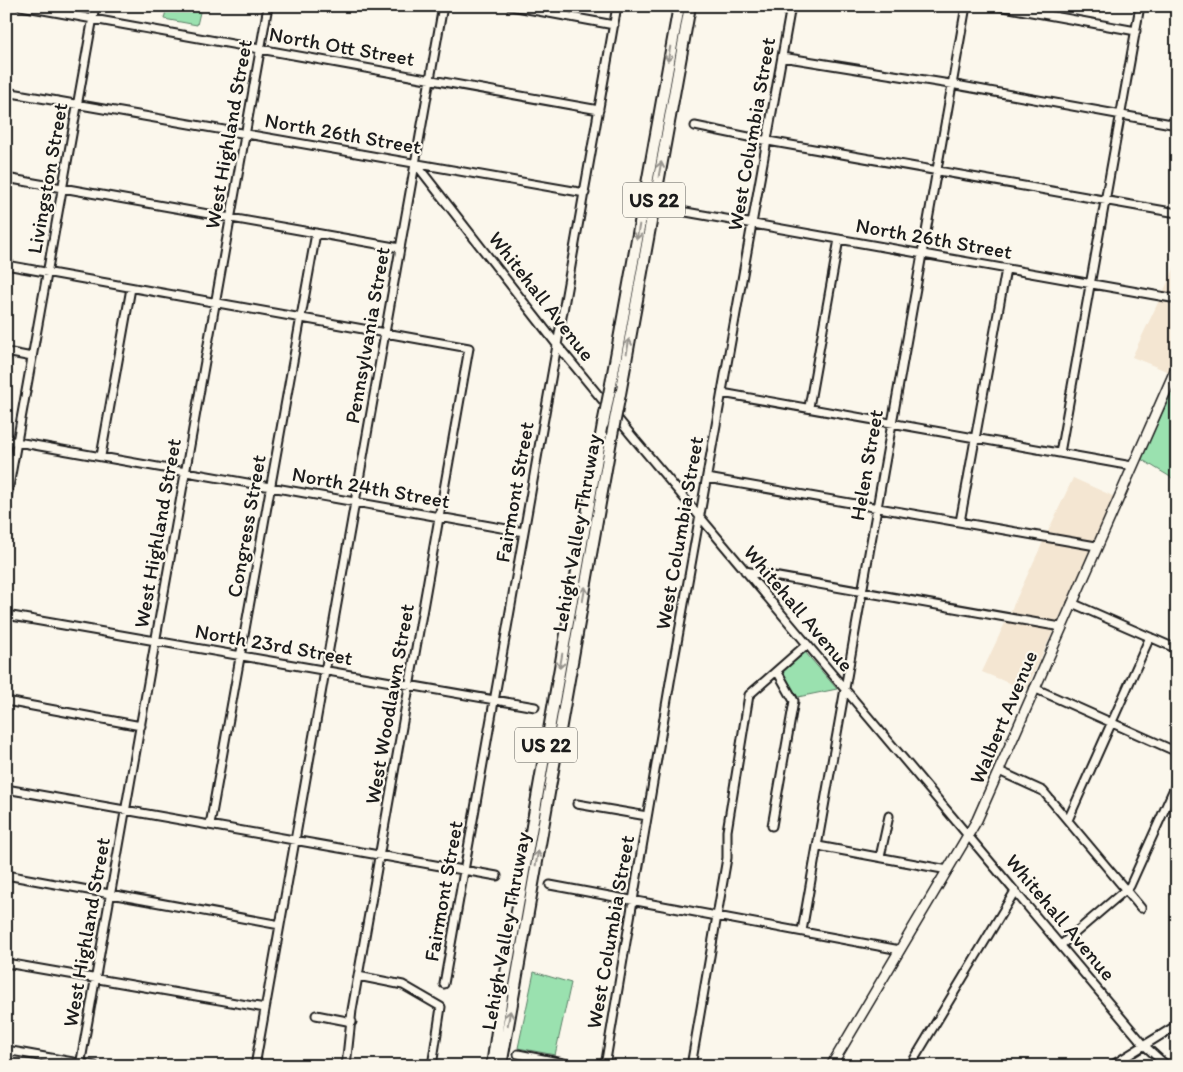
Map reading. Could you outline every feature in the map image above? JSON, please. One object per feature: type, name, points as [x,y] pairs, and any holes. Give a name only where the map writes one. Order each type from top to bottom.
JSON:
[{"type":"highway","name":"Lehigh Valley Thruway","points":[[492,1066],[502,996],[678,6]]},
{"type":"highway","name":"Lehigh Valley Thruway","points":[[501,1066],[690,6]]},
{"type":"main road","name":"Walbert Avenue","points":[[831,1066],[969,835],[1177,366]]},
{"type":"street","name":"North Ott Street","points":[[21,6],[599,110]]},
{"type":"street","name":"Livingston Street","points":[[6,503],[95,6]]},
{"type":"street","name":"West Highland Street","points":[[80,1064],[232,218],[268,6]]},
{"type":"street","name":"Pennsylvania Street","points":[[255,1066],[443,6]]},
{"type":"street","points":[[511,6],[614,25]]},
{"type":"street","name":"Fairmont Street","points":[[444,984],[617,6]]},
{"type":"street","name":"West Columbia Street","points":[[605,1066],[632,901],[791,6]]},
{"type":"street","name":"Helen Street","points":[[802,931],[966,6]]},
{"type":"street","points":[[998,6],[1136,31]]},
{"type":"street","points":[[1060,453],[1140,6]]},
{"type":"street","points":[[782,57],[1177,125]]},
{"type":"street","name":"North 26th Street","points":[[6,92],[584,193]]},
{"type":"street","points":[[696,126],[768,141],[1177,213]]},
{"type":"street","name":"Whitehall Avenue","points":[[416,164],[558,346],[806,645],[969,835],[1145,1046],[1167,1066]]},
{"type":"street","points":[[6,178],[400,248]]},
{"type":"street","name":"North 26th Street","points":[[686,212],[1177,299]]},
{"type":"street","name":"Congress Street","points":[[210,825],[316,233]]},
{"type":"street","points":[[809,407],[839,239]]},
{"type":"street","points":[[6,265],[385,333]]},
{"type":"street","points":[[960,522],[1006,269]]},
{"type":"street","points":[[101,456],[131,288]]},
{"type":"street","name":"West Woodlawn Street","points":[[346,1066],[358,976],[469,348],[385,333]]},
{"type":"street","points":[[6,352],[32,357]]},
{"type":"street","points":[[722,394],[809,407],[891,424],[1132,466]]},
{"type":"street","name":"North 24th Street","points":[[6,440],[524,532]]},
{"type":"street","points":[[707,478],[1096,546]]},
{"type":"street","points":[[745,571],[1061,627]]},
{"type":"street","points":[[1072,603],[1177,649]]},
{"type":"street","name":"North 23rd Street","points":[[6,615],[410,687],[535,707]]},
{"type":"street","points":[[1068,820],[1150,637]]},
{"type":"street","points":[[691,1066],[727,858],[726,831],[750,695],[806,645]]},
{"type":"street","points":[[772,826],[794,701],[776,671]]},
{"type":"street","points":[[1034,688],[1177,752]]},
{"type":"street","points":[[6,701],[141,726]]},
{"type":"street","points":[[999,771],[1043,791],[1141,908]]},
{"type":"street","points":[[1061,945],[1126,890],[1133,880],[1177,782]]},
{"type":"street","points":[[6,789],[497,876]]},
{"type":"street","points":[[577,804],[647,816]]},
{"type":"street","points":[[880,857],[888,816]]},
{"type":"street","points":[[818,846],[948,870]]},
{"type":"street","points":[[6,875],[280,925]]},
{"type":"street","points":[[550,884],[632,901],[900,950]]},
{"type":"street","points":[[910,1066],[1016,891]]},
{"type":"street","points":[[6,963],[265,1008]]},
{"type":"street","points":[[358,976],[403,986],[437,1003],[442,1010],[432,1066]]},
{"type":"street","points":[[316,1015],[352,1022]]},
{"type":"street","points":[[1111,1066],[1177,1025]]},
{"type":"street","points":[[6,1050],[95,1066]]},
{"type":"street","points":[[518,1054],[578,1066]]},
{"type":"shaded area","points":[[1177,263],[1177,354],[1169,372],[1132,357]]},
{"type":"shaded area","points":[[1073,478],[1115,497],[1026,690],[982,672]]},
{"type":"green space","points":[[167,6],[201,8],[197,25],[164,19]]},
{"type":"green space","points":[[1177,381],[1177,481],[1141,459]]},
{"type":"green space","points":[[805,652],[837,689],[798,697],[781,673]]},
{"type":"green space","points":[[534,972],[571,983],[555,1055],[518,1048]]}]
